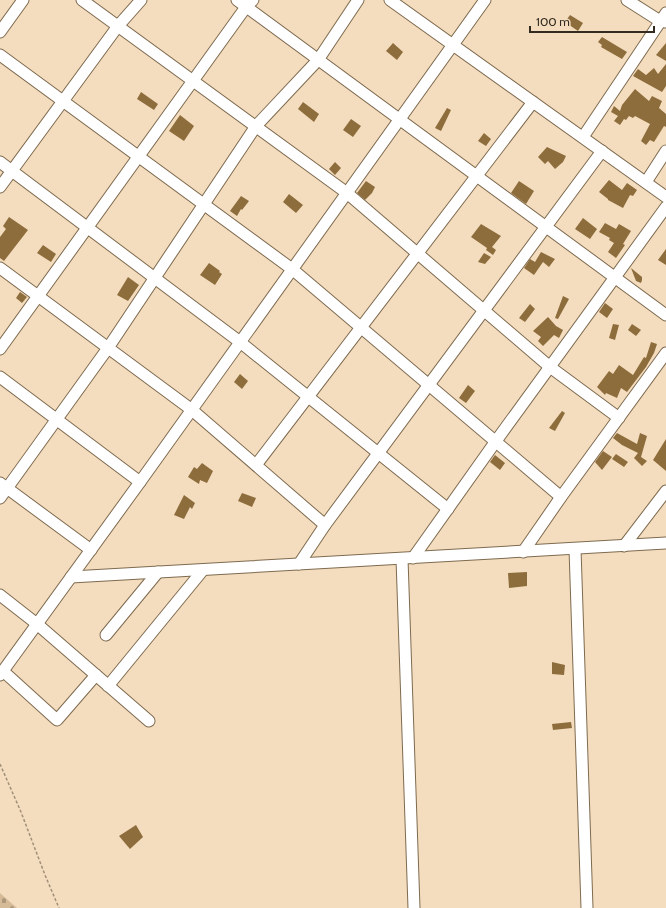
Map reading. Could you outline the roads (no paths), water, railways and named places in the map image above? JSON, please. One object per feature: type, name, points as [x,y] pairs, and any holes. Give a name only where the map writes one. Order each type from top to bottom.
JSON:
[{"type":"street","points":[[0,32],[22,0]]},
{"type":"street","points":[[82,0],[347,193],[550,367],[619,418]]},
{"type":"street","points":[[0,187],[118,26],[141,0]]},
{"type":"street","points":[[236,0],[249,3],[318,60],[666,316]]},
{"type":"street","points":[[0,498],[4,486],[57,420],[108,348],[256,126],[318,60],[358,0]]},
{"type":"street","points":[[390,0],[666,197]]},
{"type":"street","points":[[96,675],[57,720],[1,673],[192,410],[485,0]]},
{"type":"street","points":[[582,138],[664,19],[627,0]]},
{"type":"street","points":[[0,348],[249,3]]},
{"type":"street","points":[[0,56],[292,269],[561,497]]},
{"type":"street","points":[[256,465],[533,102]]},
{"type":"street","points":[[299,564],[378,453],[602,151]]},
{"type":"street","points":[[646,182],[666,151]]},
{"type":"street","points":[[0,162],[240,342],[448,509]]},
{"type":"street","points":[[414,908],[407,558],[448,509],[666,207]]},
{"type":"street","points":[[0,268],[192,410],[325,526]]},
{"type":"street","points":[[523,552],[561,497],[666,353]]},
{"type":"street","points":[[0,377],[140,482]]},
{"type":"street","points":[[4,486],[91,550]]},
{"type":"street","points":[[624,546],[666,491]]},
{"type":"street","points":[[71,577],[666,543]]},
{"type":"street","points":[[575,548],[587,908]]},
{"type":"street","points":[[108,686],[203,570]]},
{"type":"street","points":[[106,635],[158,572]]},
{"type":"street","points":[[0,596],[38,624],[149,721]]}]
